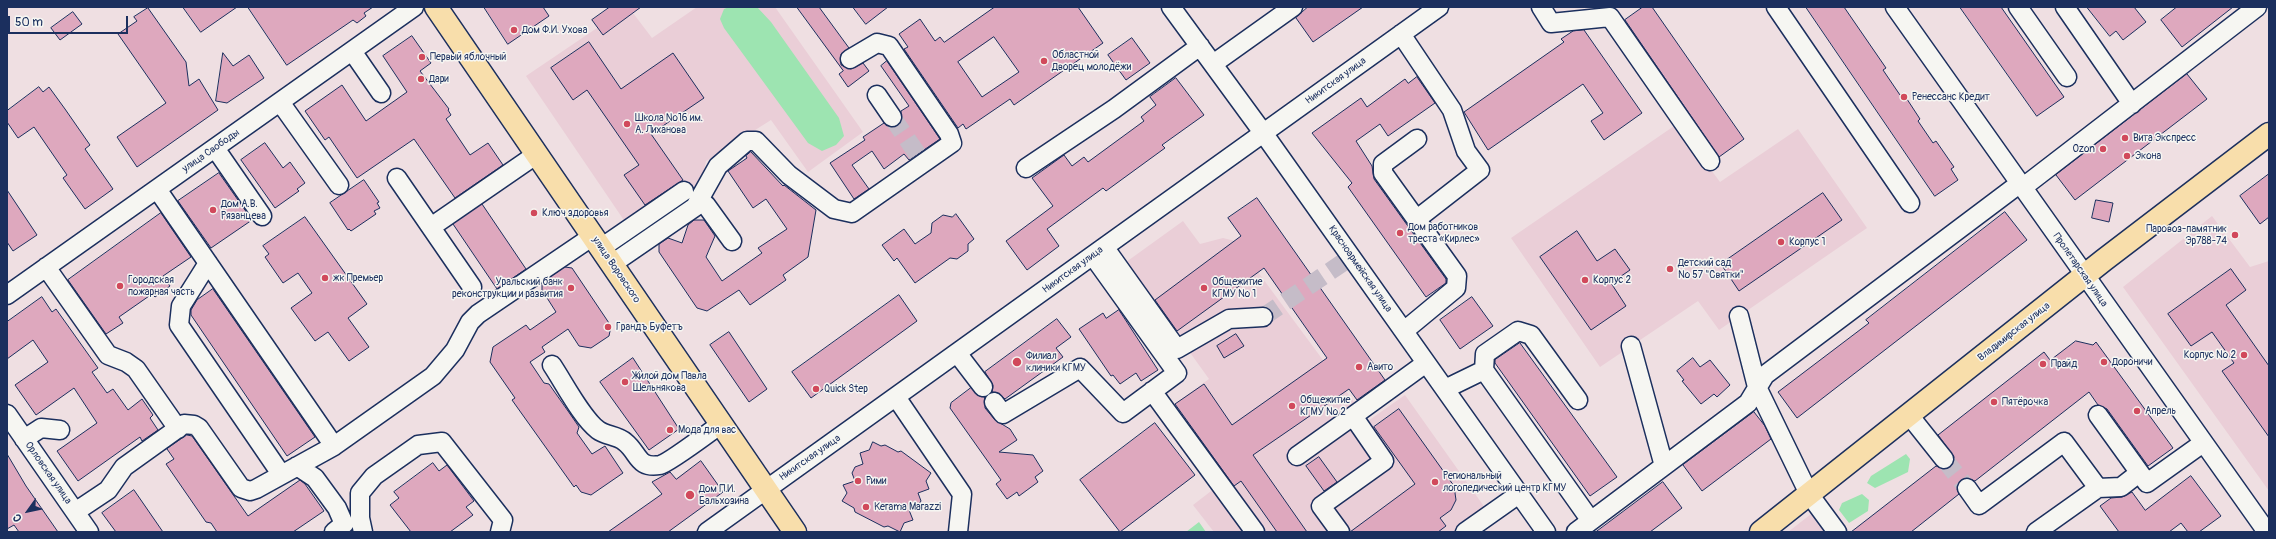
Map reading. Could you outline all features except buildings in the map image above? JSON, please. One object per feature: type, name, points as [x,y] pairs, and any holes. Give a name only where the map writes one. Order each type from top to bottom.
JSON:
[{"type":"main road","name":"улица Воровского","points":[[436,7],[795,532]]},
{"type":"main road","name":"Владимирская улица","points":[[1761,532],[2084,277],[2269,134]]},
{"type":"street","name":"улица Свободы","points":[[7,295],[414,7]]},
{"type":"street","name":"Красноармейская улица","points":[[1171,7],[1264,134],[1546,532]]},
{"type":"street","points":[[1213,64],[1293,7]]},
{"type":"street","name":"Никитская улица","points":[[707,532],[1264,134],[1439,7]]},
{"type":"street","points":[[1541,7],[1551,22],[1610,17],[1710,161]]},
{"type":"street","points":[[1776,7],[1910,204]]},
{"type":"street","name":"Пролетарская улица","points":[[1895,7],[2084,277],[2267,532]]},
{"type":"street","points":[[2018,7],[2067,77]]},
{"type":"street","points":[[2066,7],[2132,104]]},
{"type":"street","points":[[1576,532],[1748,403],[1765,375],[2132,104],[2257,7]]},
{"type":"street","points":[[1401,34],[1449,105],[1466,151],[1480,170],[1417,219]]},
{"type":"street","points":[[76,512],[108,490],[124,467],[178,429],[189,424],[199,428],[241,488],[245,490],[256,489],[334,446],[433,376],[455,350],[466,328],[478,314],[602,249],[681,218],[697,204],[718,166],[747,141],[756,141],[789,175],[834,209],[852,213],[922,161],[952,143],[949,134],[889,46],[877,43],[850,59]]},
{"type":"street","points":[[1026,168],[1114,109],[1200,46]]},
{"type":"street","points":[[352,51],[381,93]]},
{"type":"street","points":[[877,95],[892,117]]},
{"type":"street","points":[[280,102],[339,185]]},
{"type":"street","points":[[1404,331],[1456,288],[1457,276],[1383,173],[1384,164],[1417,139]]},
{"type":"street","points":[[215,148],[262,216]]},
{"type":"street","points":[[431,227],[537,154]]},
{"type":"street","points":[[397,178],[472,287]]},
{"type":"street","points":[[157,189],[334,446]]},
{"type":"street","points":[[602,249],[684,191]]},
{"type":"street","points":[[697,204],[706,205],[732,241]]},
{"type":"street","points":[[1099,252],[1177,349],[1229,319],[1263,317]]},
{"type":"street","points":[[994,402],[1003,414],[1080,368],[1123,414],[1177,373],[1099,252]]},
{"type":"street","points":[[208,263],[182,306],[178,325],[289,470],[316,478],[336,508],[344,524],[334,532]]},
{"type":"street","points":[[46,267],[108,355],[126,362],[136,369],[178,429]]},
{"type":"street","points":[[1739,316],[1758,387],[1809,494],[1837,532]]},
{"type":"street","points":[[1578,400],[1531,335],[1518,331],[1485,354],[1484,370],[1591,521]]},
{"type":"street","points":[[1631,346],[1664,466]]},
{"type":"street","points":[[957,353],[983,387]]},
{"type":"street","points":[[1297,456],[1426,363]]},
{"type":"street","points":[[552,365],[592,424],[602,432],[622,440],[640,461],[646,465],[662,465],[721,424]]},
{"type":"street","points":[[1445,389],[1484,370]]},
{"type":"street","points":[[1152,392],[1255,532]]},
{"type":"street","points":[[896,397],[962,494],[958,532]]},
{"type":"street","name":"Орловская улица","points":[[7,414],[89,532]]},
{"type":"street","points":[[1909,415],[1944,459]]},
{"type":"street","points":[[1340,532],[1321,506],[1384,461],[1353,416]]},
{"type":"street","points":[[2098,416],[2147,483],[2203,443]]},
{"type":"street","points":[[24,439],[41,428],[60,430]]},
{"type":"street","points":[[363,532],[360,518],[360,493],[374,476],[418,445],[442,442],[503,520],[500,532]]},
{"type":"street","points":[[1967,488],[1979,505],[2064,442],[2098,488]]},
{"type":"street","points":[[2036,532],[2098,488],[2121,487],[2139,473]]},
{"type":"street","points":[[1465,532],[1519,494]]},
{"type":"shaded area","points":[[697,7],[775,7],[863,132],[808,172],[771,120],[706,161],[701,184],[692,198],[636,238],[526,76],[597,28],[603,35],[633,13],[652,38]]},
{"type":"shaded area","name":"Детский сад № 57 \"Святки\"","points":[[1677,124],[1720,182],[1798,129],[1867,228],[1719,330],[1698,301],[1600,367],[1511,238]]},
{"type":"shaded area","points":[[2212,216],[2250,267],[2269,261],[2269,491],[2123,287]]},
{"type":"shaded area","points":[[1183,221],[1200,244],[1223,238],[1235,241],[1368,421],[1405,395],[1495,522],[1480,532],[1214,532],[1193,505],[1215,488],[1162,413],[1209,379],[1181,340],[1122,265]]},
{"type":"shaded area","points":[[1815,511],[1830,532],[1788,532]]},
{"type":"green space","points":[[729,7],[757,7],[771,22],[839,118],[844,136],[836,145],[822,151],[808,143],[724,28],[720,19],[724,9]]},
{"type":"green space","points":[[1906,454],[1910,459],[1908,472],[1875,488],[1867,483],[1871,476]]},
{"type":"green space","points":[[1862,494],[1869,500],[1868,511],[1849,523],[1839,510],[1842,503]]},
{"type":"green space","points":[[1199,522],[1206,532],[1186,532]]},
{"type":"tunnel","points":[[892,117],[920,158]]},
{"type":"tunnel","points":[[1263,317],[1351,257]]},
{"type":"tunnel","points":[[1944,459],[1967,488]]},
{"type":"place","name":"Дом Ф.И. Ухова","points":[[514,30]]},
{"type":"place","name":"Первый яблочный","points":[[422,57]]},
{"type":"place","name":"Областной Дворец молодёжи","points":[[1044,61]]},
{"type":"place","name":"Дари","points":[[421,79]]},
{"type":"place","name":"Ренессанс Кредит","points":[[1904,97]]},
{"type":"place","name":"Школа №16 им. А. Лиханова","points":[[627,124]]},
{"type":"place","name":"Вита Экспресс","points":[[2125,138]]},
{"type":"place","name":"Ozon","points":[[2103,149]]},
{"type":"place","name":"Экона","points":[[2127,156]]},
{"type":"place","name":"Дом А.В. Рязанцева","points":[[213,210]]},
{"type":"place","name":"Ключ здоровья","points":[[534,213]]},
{"type":"place","name":"Дом работников треста «Кирлес»","points":[[1400,233]]},
{"type":"place","name":"Паровоз-памятник Эр788-74","points":[[2235,235]]},
{"type":"place","name":"Корпус 1","points":[[1781,242]]},
{"type":"place","name":"Детский сад № 57 \"Святки\"","points":[[1670,269]]},
{"type":"place","name":"жк Премьер","points":[[325,278]]},
{"type":"place","name":"Корпус 2","points":[[1585,280]]},
{"type":"place","name":"Городская пожарная часть","points":[[120,286]]},
{"type":"place","name":"Уральский банк реконструкции и развития","points":[[571,288]]},
{"type":"place","name":"Общежитие КГМУ № 1","points":[[1204,288]]},
{"type":"place","name":"Грандъ Буфетъ","points":[[608,327]]},
{"type":"place","name":"Корпус № 2","points":[[2244,355]]},
{"type":"place","name":"Филиал клиники КГМУ","points":[[1017,362]]},
{"type":"place","name":"Дороничи","points":[[2104,362]]},
{"type":"place","name":"Прайд","points":[[2043,364]]},
{"type":"place","name":"Авито","points":[[1359,367]]},
{"type":"place","name":"Жилой дом Павла Шельнякова","points":[[625,382]]},
{"type":"place","name":"Quick Step","points":[[816,389]]},
{"type":"place","name":"Пятёрочка","points":[[1994,402]]},
{"type":"place","name":"Общежитие КГМУ № 2","points":[[1292,406]]},
{"type":"place","name":"Апрель","points":[[2137,411]]},
{"type":"place","name":"Мода для вас","points":[[670,430]]},
{"type":"place","name":"Рими","points":[[858,481]]},
{"type":"place","name":"Региональный логопедический центр КГМУ","points":[[1435,482]]},
{"type":"place","name":"Дом П.И. Бальхозина","points":[[690,495]]},
{"type":"place","name":"Kerama Marazzi","points":[[866,507]]}]
